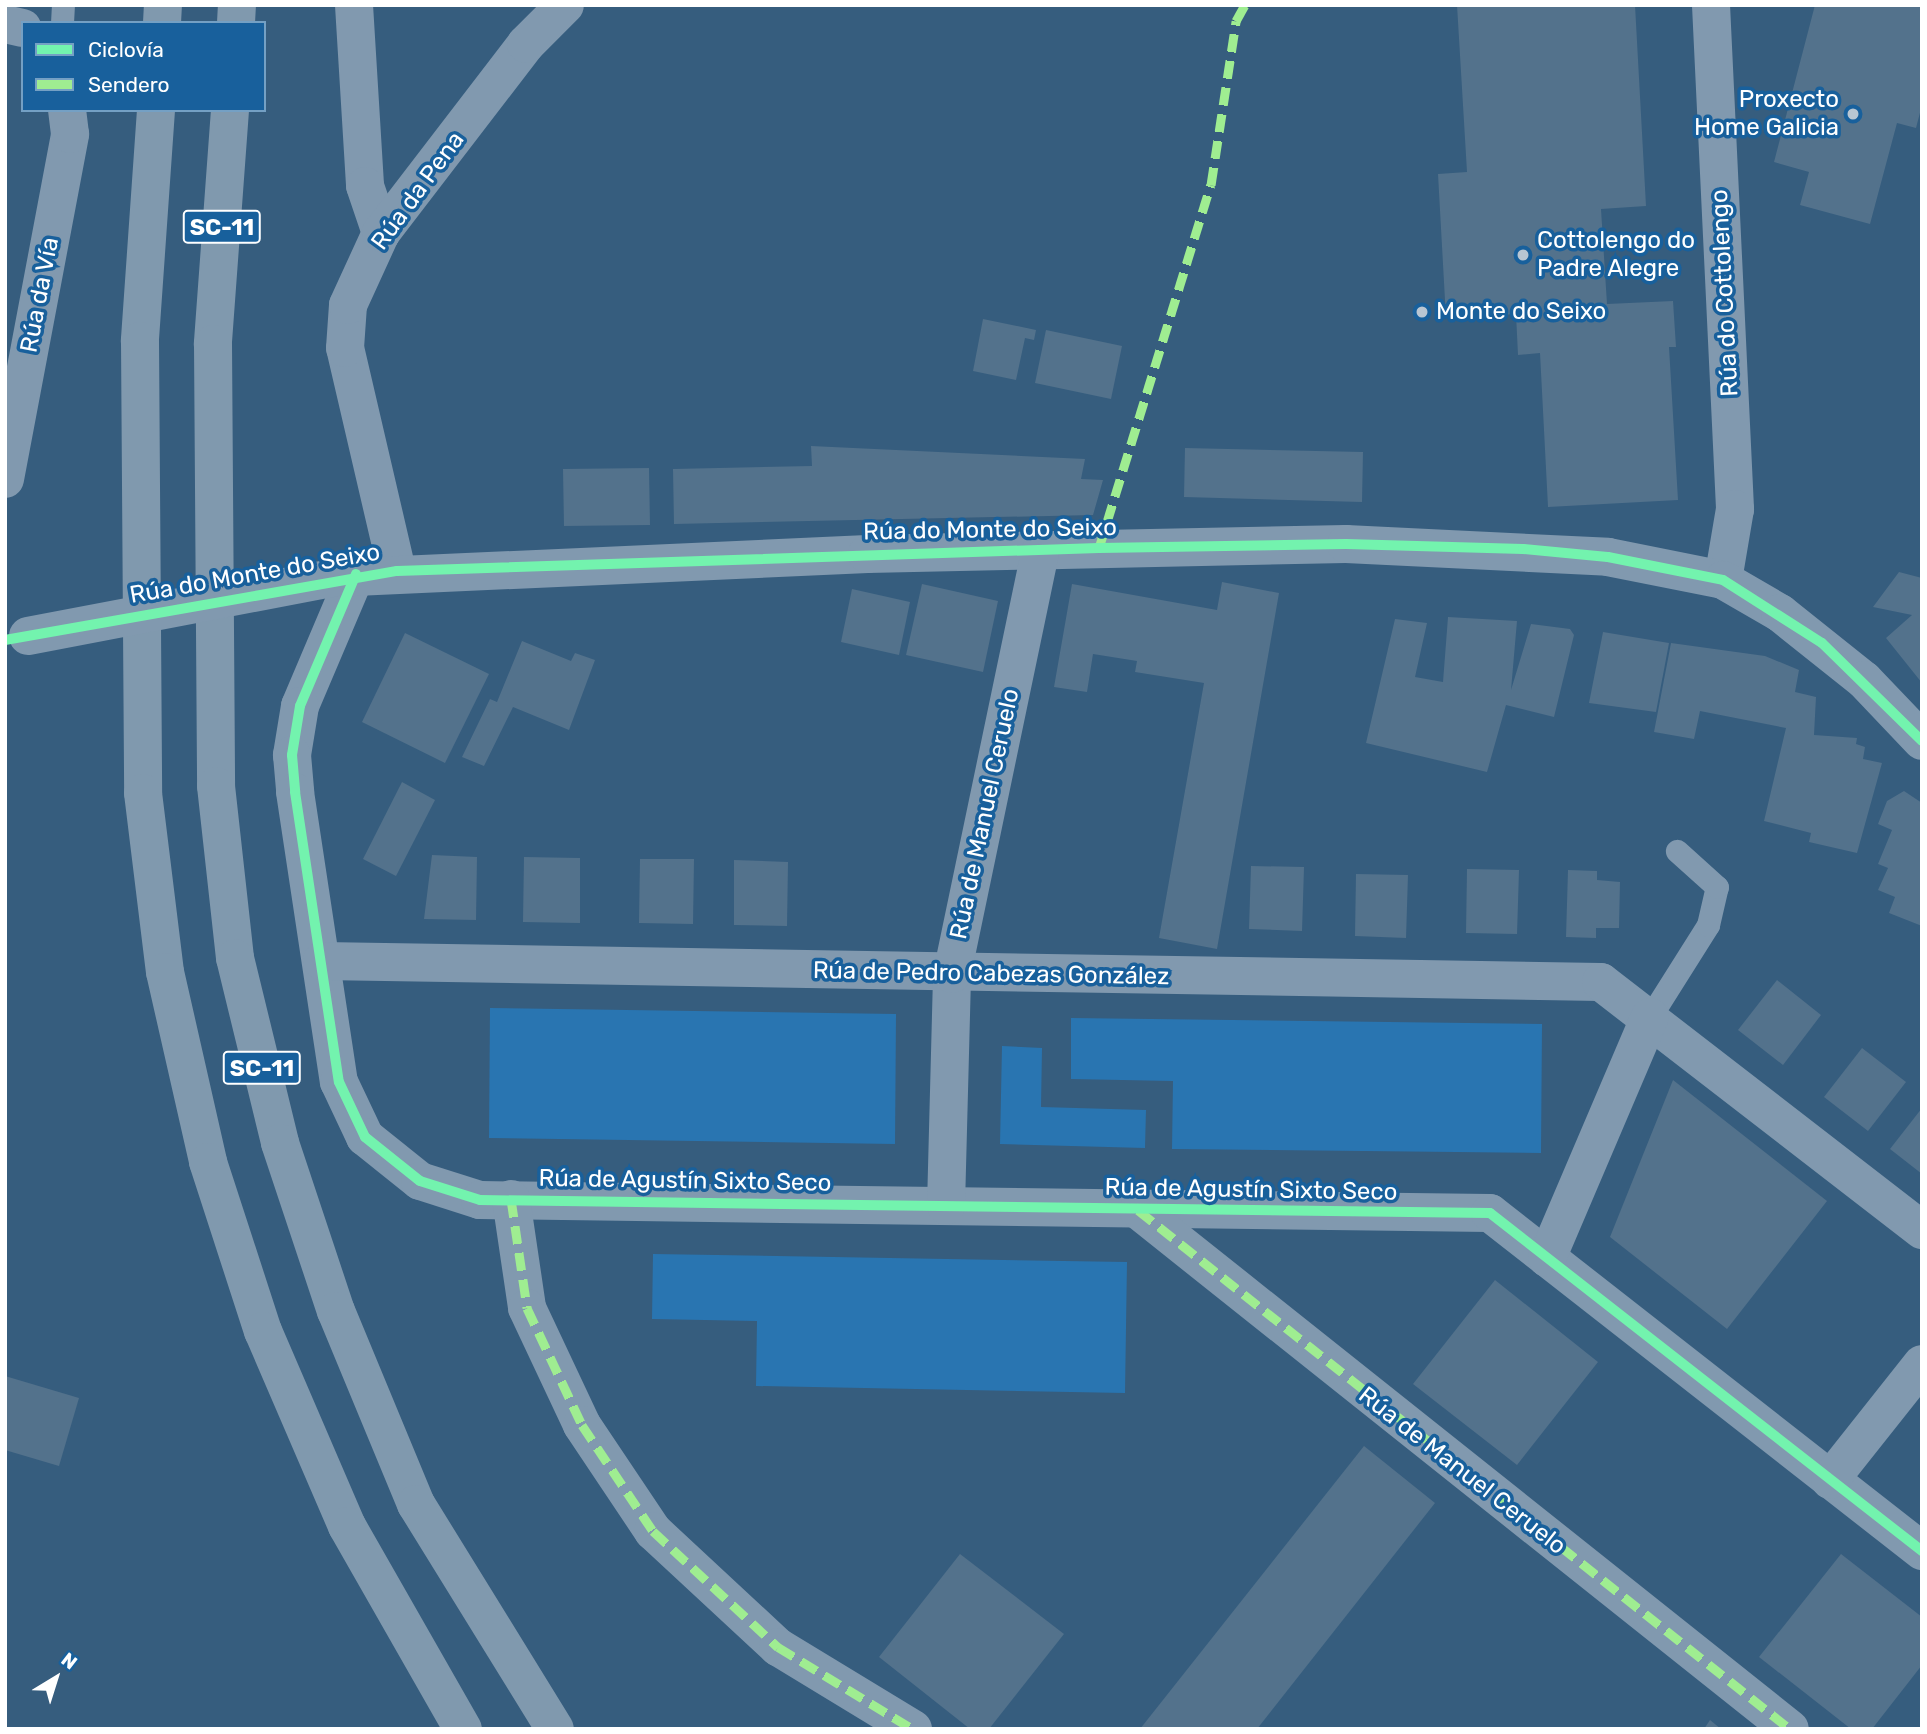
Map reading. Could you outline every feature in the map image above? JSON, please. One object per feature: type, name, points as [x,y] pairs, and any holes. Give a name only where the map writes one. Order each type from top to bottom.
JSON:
[{"type":"highway","name":"SC-11","points":[[156,112],[139,341],[143,793],[165,972],[205,1148],[263,1331],[347,1526],[463,1729]]},
{"type":"highway","name":"SC-11","points":[[230,112],[213,344],[216,786],[235,958],[280,1143],[336,1311],[416,1504],[555,1729]]},
{"type":"street","points":[[354,5],[365,186],[381,233]]},
{"type":"street","name":"Rúa da Pena","points":[[397,570],[345,348],[348,305],[381,233],[526,44],[565,5]]},
{"type":"street","name":"Rúa do Cottolengo","points":[[1711,5],[1735,509],[1723,580]]},
{"type":"street","name":"Rúa da Vía","points":[[5,479],[70,134],[67,112]]},
{"type":"street","name":"Rúa do Monte do Seixo","points":[[17,638],[345,576],[397,570],[1346,544],[1523,549],[1608,557],[1723,580],[1822,643],[1922,741]]},
{"type":"street","name":"Rúa de Manuel Ceruelo","points":[[946,1206],[952,974],[1040,551]]},
{"type":"street","points":[[322,961],[295,792],[293,732],[345,576]]},
{"type":"street","name":"Rúa de Pedro Cabezas González","points":[[322,961],[952,974],[1601,982],[1650,1017],[1922,1230]]},
{"type":"street","name":"Rúa de Agustín Sixto Seco","points":[[322,961],[328,1039],[353,1117],[394,1164],[464,1199],[1490,1213],[1922,1551]]},
{"type":"street","points":[[1547,1258],[1650,1017]]},
{"type":"street","points":[[511,1199],[527,1308],[582,1425],[645,1520],[768,1639],[913,1729]]},
{"type":"street","name":"Rúa de Manuel Ceruelo","points":[[1138,1210],[1790,1729]]},
{"type":"street","points":[[1830,1480],[1922,1363]]},
{"type":"lane","points":[[1650,1017],[1708,925],[1717,887],[1677,851]]},
{"type":"shaded area","points":[[490,1008],[896,1014],[895,1144],[489,1138]]},
{"type":"shaded area","points":[[1071,1018],[1542,1024],[1541,1153],[1172,1149],[1173,1081],[1071,1079]]},
{"type":"shaded area","points":[[1002,1046],[1042,1048],[1041,1107],[1146,1110],[1145,1148],[1000,1144]]},
{"type":"shaded area","points":[[653,1254],[1127,1262],[1125,1393],[756,1386],[757,1321],[652,1319]]},
{"type":"building","name":"Cottolengo do Padre Alegre","points":[[1457,5],[1635,5],[1646,206],[1601,209],[1607,304],[1673,301],[1676,347],[1669,347],[1678,500],[1548,507],[1540,353],[1518,355],[1516,314],[1446,318],[1438,174],[1467,172]]},
{"type":"building","name":"Proxecto Home Galicia","points":[[1815,5],[1922,5],[1922,105],[1916,128],[1897,123],[1870,224],[1800,205],[1809,172],[1774,162]]},
{"type":"building","points":[[983,319],[1036,330],[1034,340],[1025,338],[1016,380],[973,371]]},
{"type":"building","points":[[1046,330],[1122,346],[1111,399],[1035,383]]},
{"type":"building","points":[[811,446],[1085,459],[1081,479],[1103,480],[1093,515],[674,524],[673,469],[812,466]]},
{"type":"building","points":[[1185,448],[1363,452],[1362,502],[1184,497]]},
{"type":"building","points":[[649,468],[650,525],[564,526],[563,469]]},
{"type":"building","points":[[1899,572],[1922,578],[1922,683],[1886,638],[1912,615],[1873,607]]},
{"type":"building","points":[[1222,582],[1279,593],[1217,949],[1159,938],[1204,683],[1135,672],[1137,661],[1093,654],[1087,692],[1054,687],[1072,584],[1217,610]]},
{"type":"building","points":[[922,584],[998,601],[983,672],[906,655]]},
{"type":"building","points":[[852,589],[910,602],[899,655],[841,642]]},
{"type":"building","points":[[1448,617],[1517,621],[1511,690],[1531,624],[1570,629],[1574,635],[1554,717],[1506,705],[1487,772],[1366,743],[1395,619],[1427,623],[1415,677],[1443,682]]},
{"type":"building","points":[[1603,632],[1669,643],[1656,712],[1589,703]]},
{"type":"building","points":[[405,633],[489,674],[445,763],[362,722]]},
{"type":"building","points":[[522,641],[571,661],[575,653],[595,660],[569,730],[513,707],[484,766],[462,757],[490,699],[497,702]]},
{"type":"building","points":[[1671,643],[1765,656],[1799,670],[1795,692],[1816,697],[1814,735],[1857,738],[1856,744],[1865,747],[1863,759],[1882,763],[1857,853],[1809,842],[1811,833],[1764,821],[1786,728],[1700,711],[1694,739],[1654,732]]},
{"type":"building","points":[[402,782],[435,800],[396,876],[363,859]]},
{"type":"building","points":[[1904,791],[1922,803],[1922,926],[1889,913],[1895,897],[1878,890],[1888,868],[1878,864],[1892,830],[1878,824],[1887,801]]},
{"type":"building","points":[[432,855],[477,857],[476,920],[424,919]]},
{"type":"building","points":[[524,857],[580,858],[580,923],[523,922]]},
{"type":"building","points":[[640,859],[694,859],[693,924],[639,923]]},
{"type":"building","points":[[734,860],[788,862],[787,926],[734,925]]},
{"type":"building","points":[[1251,866],[1304,867],[1302,931],[1249,929]]},
{"type":"building","points":[[1467,869],[1519,870],[1517,934],[1466,933]]},
{"type":"building","points":[[1568,870],[1597,871],[1597,880],[1620,882],[1619,928],[1596,928],[1596,938],[1566,937]]},
{"type":"building","points":[[1356,874],[1408,875],[1406,938],[1355,936]]},
{"type":"building","points":[[1777,980],[1821,1015],[1783,1065],[1738,1030]]},
{"type":"building","points":[[1862,1048],[1906,1082],[1868,1131],[1824,1097]]},
{"type":"building","points":[[1673,1080],[1827,1201],[1727,1329],[1610,1237]]},
{"type":"building","points":[[1922,1108],[1922,1174],[1890,1149]]},
{"type":"building","points":[[1495,1280],[1598,1362],[1517,1465],[1413,1384]]},
{"type":"building","points":[[5,1376],[79,1398],[59,1466],[5,1450]]},
{"type":"building","points":[[1364,1446],[1435,1503],[1257,1729],[1140,1729]]},
{"type":"building","points":[[960,1554],[1064,1634],[989,1729],[970,1729],[879,1657]]},
{"type":"building","points":[[1841,1554],[1922,1617],[1922,1665],[1872,1729],[1851,1729],[1759,1657]]},
{"type":"building","points":[[1710,1720],[1721,1729],[1704,1729]]},
{"type":"marked path","points":[[1099,548],[1211,185],[1236,21],[1245,5]]},
{"type":"marked path","points":[[511,1199],[527,1308],[582,1425],[653,1531],[778,1647],[913,1729]]},
{"type":"marked path","points":[[1138,1210],[1790,1729]]},
{"type":"cycle path","points":[[5,640],[397,571],[1099,548],[1346,544],[1523,549],[1608,557],[1723,580],[1822,643],[1922,741]]},
{"type":"cycle path","points":[[356,574],[300,706],[292,755],[295,792],[339,1082],[365,1137],[420,1181],[480,1200],[1490,1213],[1922,1551]]},
{"type":"place","name":"Proxecto Home Galicia","points":[[1853,114]]},
{"type":"place","name":"Cottolengo do Padre Alegre","points":[[1523,255]]},
{"type":"place","name":"Monte do Seixo","points":[[1422,312]]}]
